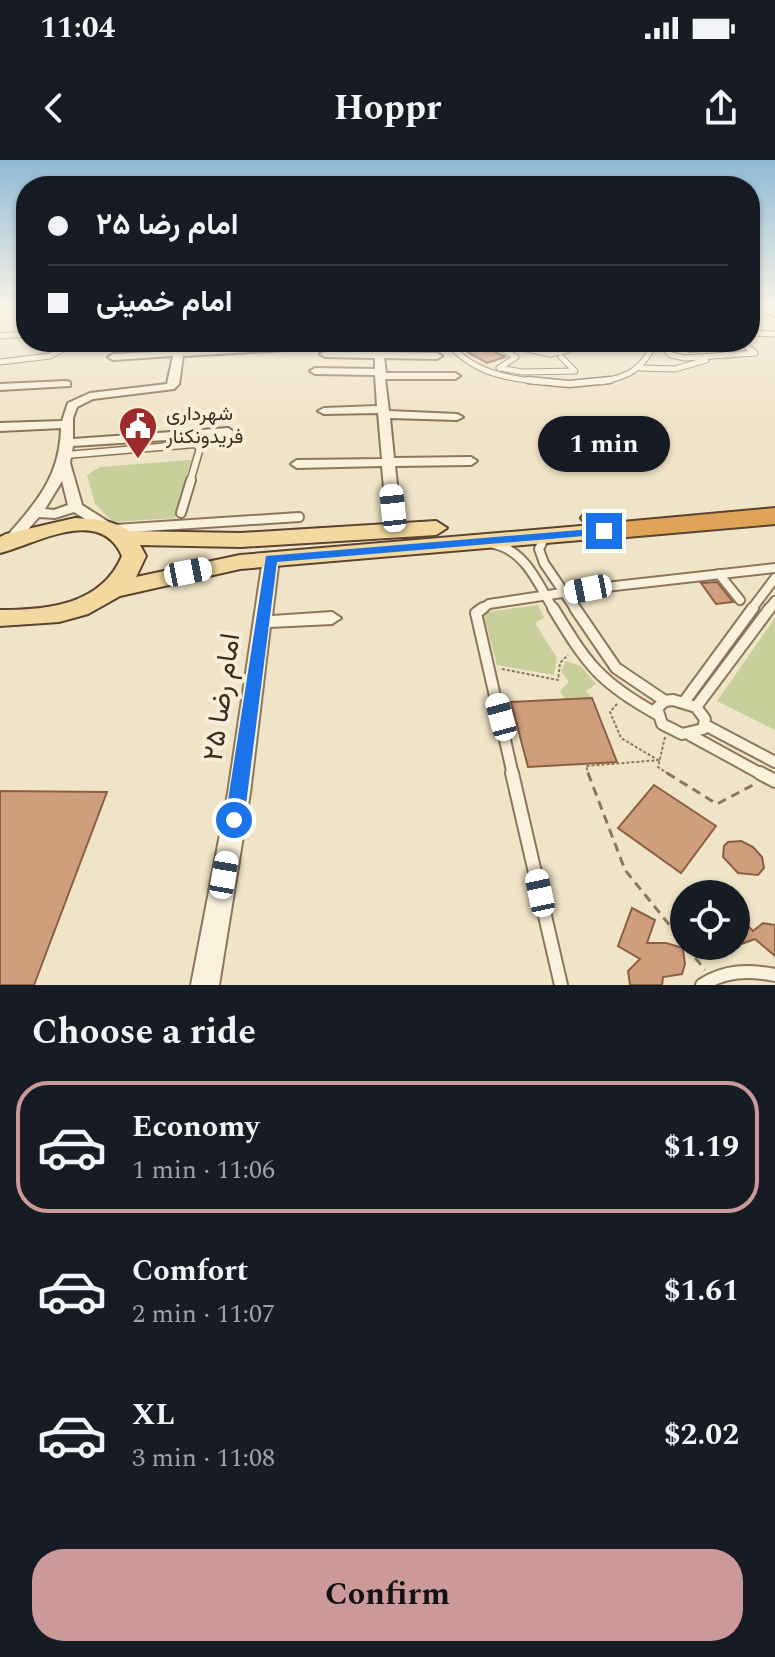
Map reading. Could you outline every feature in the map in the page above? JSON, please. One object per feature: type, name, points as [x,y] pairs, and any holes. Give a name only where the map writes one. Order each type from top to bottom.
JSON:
[{"type":"highway","points":[[599,525],[775,504]]},
{"type":"highway","points":[[599,525],[775,516]]},
{"type":"main road","points":[[6,543],[64,526],[89,525],[118,534],[241,540],[395,531],[599,525]]},
{"type":"main road","points":[[0,618],[59,615],[89,604],[113,590],[271,559],[558,534],[599,525]]},
{"type":"main road","points":[[113,590],[132,567],[134,556],[118,534]]},
{"type":"main road","points":[[169,577],[164,561],[180,539]]},
{"type":"street","points":[[113,357],[146,352]]},
{"type":"street","points":[[118,534],[76,507],[66,454],[65,424],[72,405],[83,398],[165,389],[174,384],[178,352]]},
{"type":"street","points":[[325,354],[343,352]]},
{"type":"street","points":[[380,352],[395,531]]},
{"type":"street","points":[[408,352],[437,356]]},
{"type":"street","points":[[315,371],[455,376]]},
{"type":"street","points":[[0,387],[66,384]]},
{"type":"street","points":[[324,411],[385,411],[457,417]]},
{"type":"street","points":[[0,427],[65,424]]},
{"type":"street","points":[[66,454],[228,432]]},
{"type":"street","points":[[6,543],[35,512],[66,454]]},
{"type":"street","points":[[297,464],[471,461]]},
{"type":"street","points":[[35,512],[55,514],[76,507]]},
{"type":"street","name":"امام رضا ۲۵","points":[[205,985],[239,793],[271,559]]},
{"type":"street","points":[[264,622],[332,618]]},
{"type":"lane","points":[[0,362],[45,358],[64,352]]},
{"type":"lane","points":[[457,352],[466,362],[492,373],[531,382],[569,384],[620,378],[641,368],[675,369],[726,356]]},
{"type":"lane","points":[[492,373],[516,357],[507,352]]},
{"type":"lane","points":[[641,368],[650,352]]},
{"type":"lane","points":[[666,352],[677,357],[754,352]]},
{"type":"lane","points":[[724,352],[726,356]]},
{"type":"lane","points":[[500,368],[522,372],[575,371],[561,357]]},
{"type":"lane","points":[[66,454],[191,444],[198,446],[181,513]]},
{"type":"lane","points":[[118,534],[299,517]]},
{"type":"lane","points":[[558,534],[544,539],[539,549],[544,563],[616,668],[665,701],[684,702],[696,707],[705,725],[775,762]]},
{"type":"lane","points":[[469,542],[507,547],[523,559],[580,652],[602,679],[622,695],[657,714],[668,728],[689,735],[772,779]]},
{"type":"lane","points":[[561,985],[476,617],[478,609],[489,604],[775,568]]},
{"type":"lane","points":[[719,574],[740,600]]},
{"type":"lane","points":[[684,702],[775,578]]},
{"type":"lane","points":[[696,707],[775,601]]},
{"type":"lane","points":[[556,615],[577,611]]},
{"type":"lane","points":[[742,623],[755,629]]},
{"type":"lane","points":[[717,657],[730,663]]},
{"type":"lane","points":[[657,714],[657,708],[665,701]]},
{"type":"lane","points":[[689,735],[700,732],[705,725]]},
{"type":"lane","points":[[707,982],[718,974],[746,969],[775,975]]},
{"type":"path","points":[[488,666],[558,680],[560,663],[565,656],[580,652]]},
{"type":"path","points":[[622,695],[610,712],[621,738],[660,760]]},
{"type":"path","points":[[668,728],[658,767],[717,804],[772,779]]},
{"type":"path","points":[[660,760],[586,766],[625,870],[670,926]]},
{"type":"path","points":[[694,960],[707,982]]},
{"type":"green space","points":[[191,460],[175,518],[113,522],[95,504],[87,475],[100,467]]},
{"type":"green space","points":[[538,605],[544,618],[535,623],[557,658],[554,675],[497,665],[484,617],[487,612]]},
{"type":"green space","points":[[775,618],[775,730],[717,701]]},
{"type":"green space","points":[[566,661],[581,666],[596,684],[586,691],[592,698],[565,699],[560,691],[569,682],[561,671]]},
{"type":"building","points":[[467,352],[495,352],[505,357],[487,363]]},
{"type":"building","points":[[717,582],[733,602],[716,604],[701,583]]},
{"type":"building","points":[[592,698],[617,762],[528,767],[511,702]]},
{"type":"building","points":[[654,785],[716,826],[681,873],[618,828]]},
{"type":"building","points":[[0,791],[107,792],[34,985],[0,985]]},
{"type":"building","points":[[741,841],[753,847],[762,857],[764,868],[758,875],[738,873],[723,857],[724,846],[728,842]]},
{"type":"building","points":[[632,908],[655,920],[647,943],[670,944],[670,960],[684,960],[682,974],[663,977],[662,985],[630,985],[628,971],[640,959],[618,946]]},
{"type":"building","points":[[763,923],[775,925],[775,956],[755,939],[750,941],[750,928],[753,931]]},
{"type":"place","name":"شهرداری فریدونکنار","points":[[138,460]]},
{"type":"route","points":[[234,820],[271,559],[604,531]]}]
